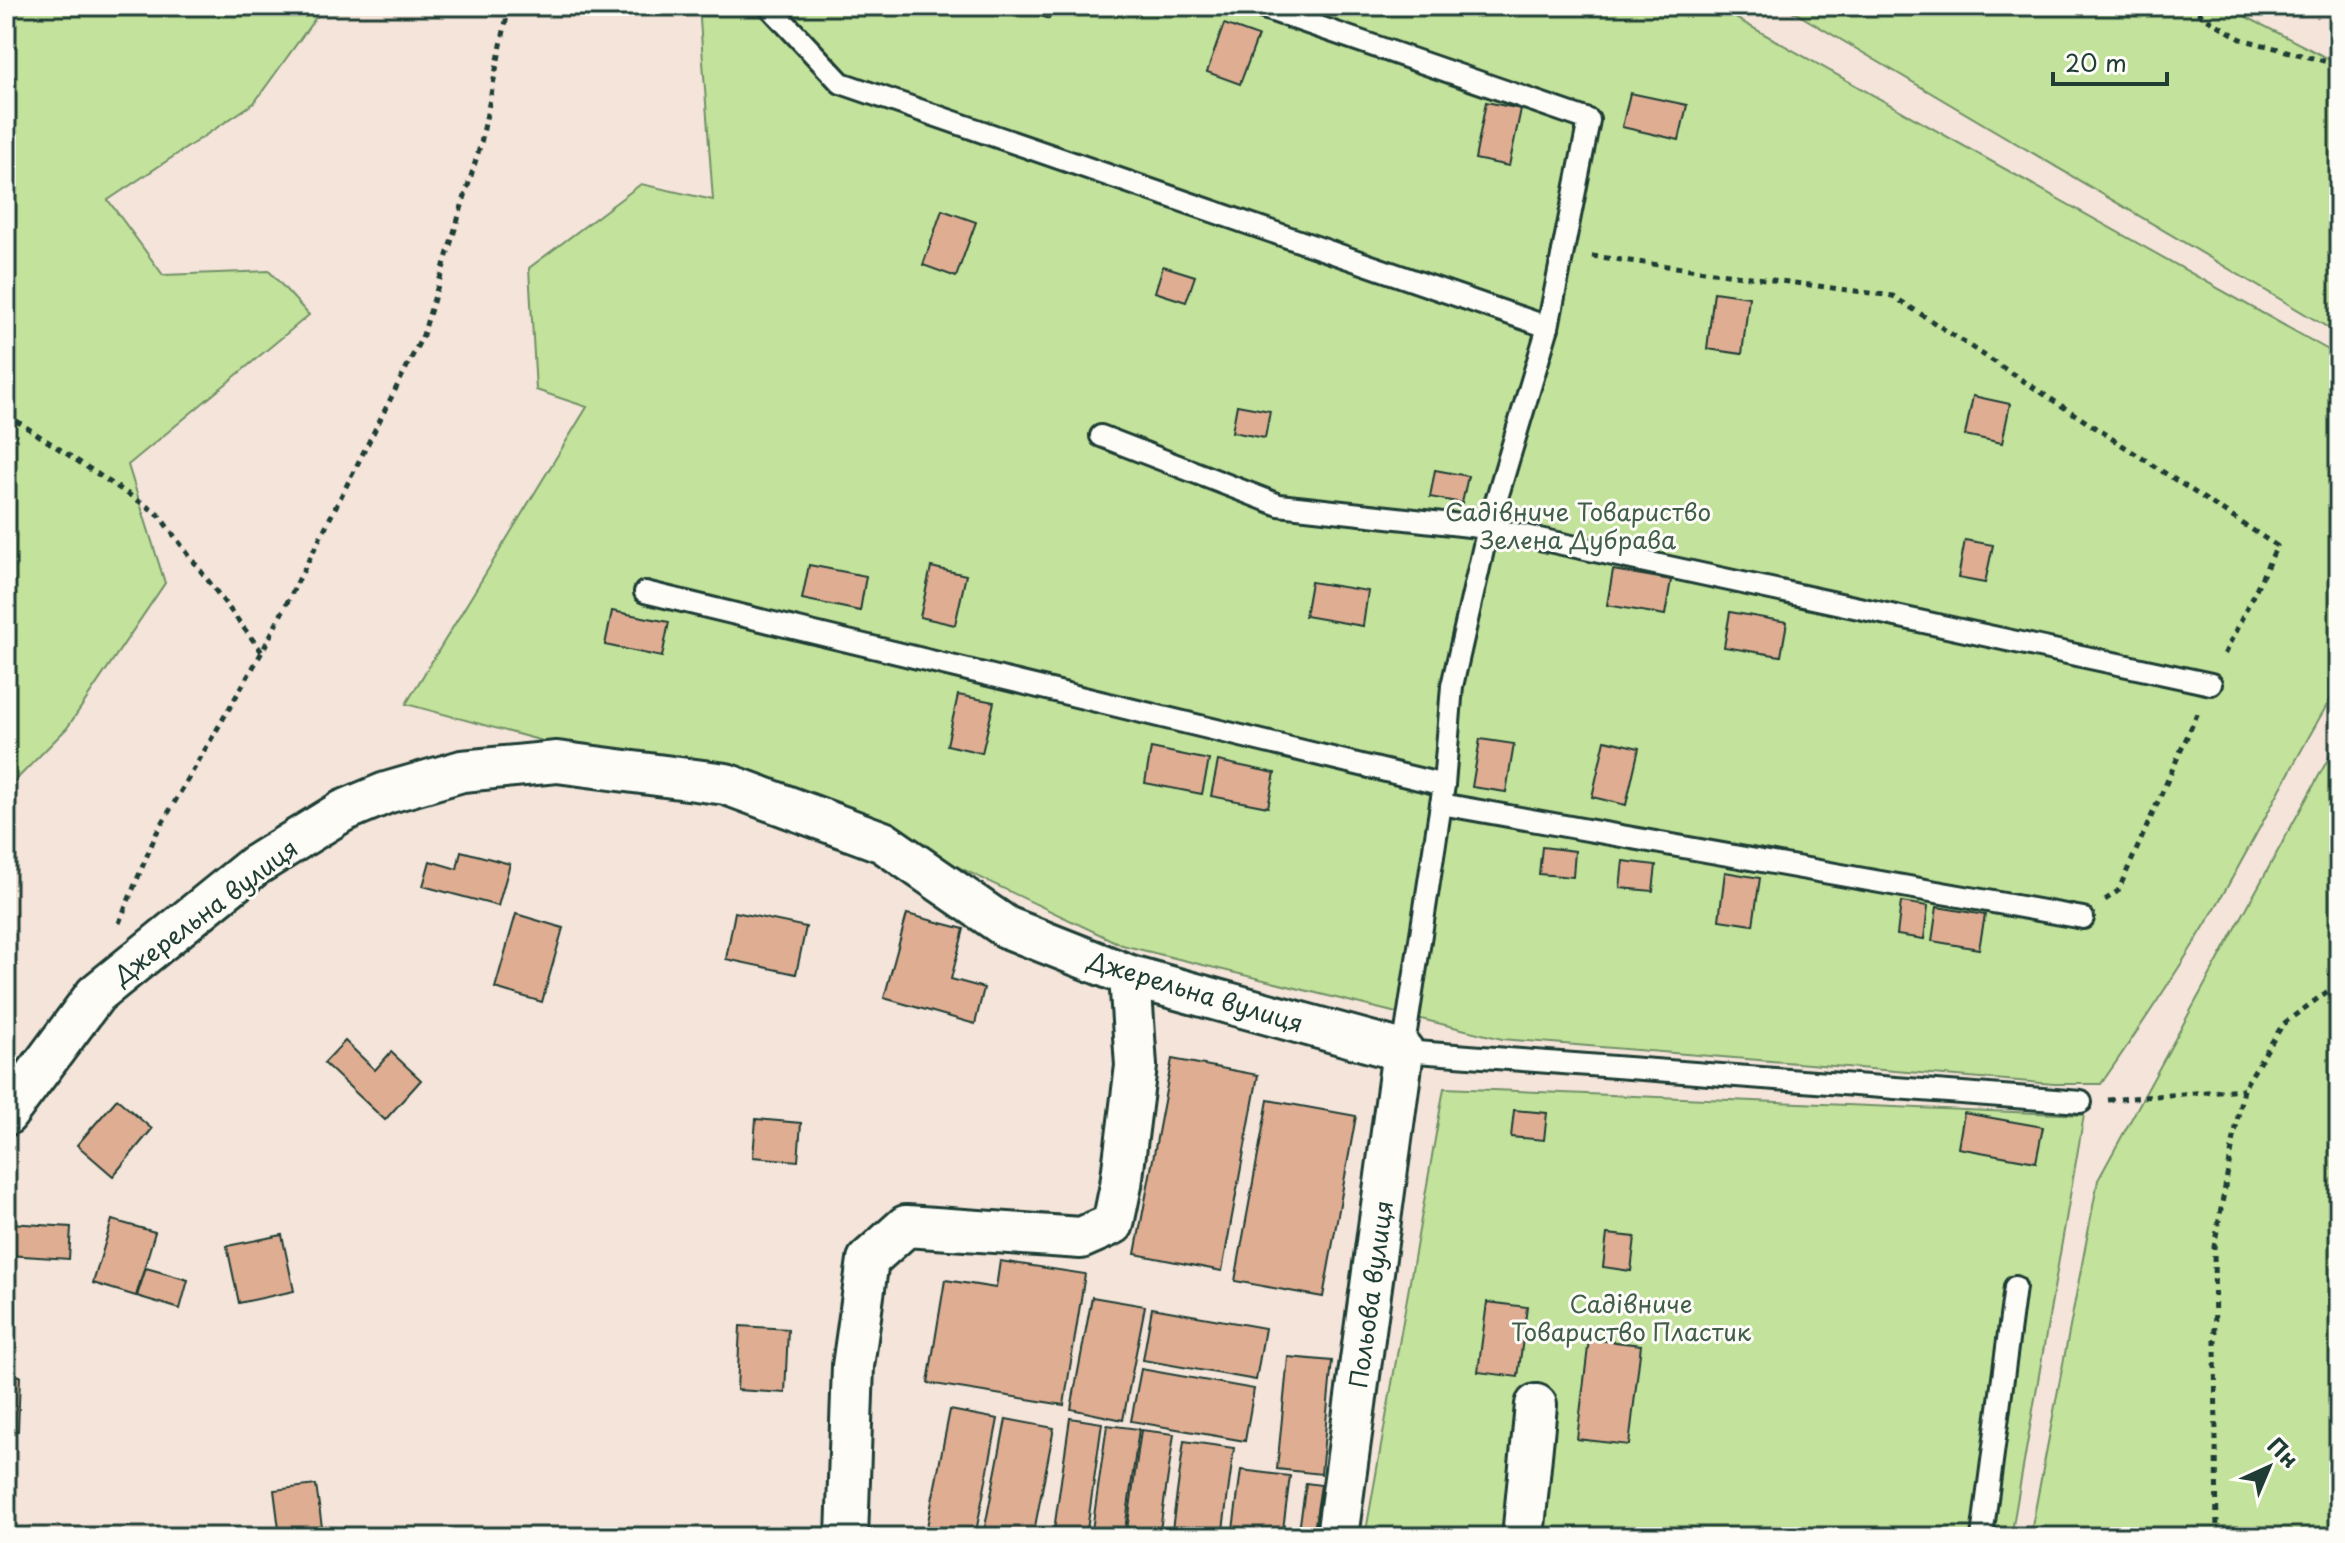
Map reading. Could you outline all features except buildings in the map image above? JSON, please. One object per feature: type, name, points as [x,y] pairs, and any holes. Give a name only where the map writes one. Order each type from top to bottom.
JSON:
[{"type":"street","name":"Джерельна вулиця","points":[[6,1115],[96,994],[254,866],[343,811],[386,793],[462,771],[557,762],[726,784],[883,842],[1006,927],[1130,976],[1403,1051]]},
{"type":"street","points":[[847,1537],[853,1366],[868,1260],[906,1226],[1081,1238],[1113,1224],[1136,1066],[1130,976]]},
{"type":"street","name":"Польова вулиця","points":[[1337,1537],[1403,1051]]},
{"type":"street","points":[[1523,1537],[1536,1405]]},
{"type":"lane","points":[[769,6],[841,83],[1548,327]]},
{"type":"lane","points":[[1258,6],[1589,120],[1548,327],[1488,528],[1452,686],[1442,794],[1403,1051],[2081,1102]]},
{"type":"lane","points":[[1101,436],[1279,505],[1488,528],[2211,684]]},
{"type":"lane","points":[[645,592],[1442,794],[2083,918]]},
{"type":"lane","points":[[1982,1537],[2015,1287]]},
{"type":"path","points":[[116,928],[156,834],[262,652],[423,335],[481,143],[509,6]]},
{"type":"path","points":[[2187,6],[2241,39],[2339,65]]},
{"type":"path","points":[[1563,253],[1893,296],[2277,546],[2118,891],[2083,918]]},
{"type":"path","points":[[6,414],[157,513],[262,652]]},
{"type":"path","points":[[2217,1537],[2214,1247],[2243,1089],[2283,1024],[2339,983]]},
{"type":"path","points":[[2081,1102],[2243,1089]]},
{"type":"green space","points":[[6,6],[324,6],[254,103],[108,200],[163,275],[269,271],[309,315],[128,465],[165,583],[67,728],[6,790]]},
{"type":"green space","name":"Садівниче Товариство Зелена Дубрава","points":[[699,6],[1714,6],[2339,356],[2339,685],[2211,915],[2158,1001],[2101,1084],[2054,1084],[1502,1039],[1122,945],[891,835],[406,704],[587,407],[536,390],[529,268],[641,184],[713,200]]},
{"type":"green space","points":[[1784,6],[2225,6],[2339,64],[2339,334]]},
{"type":"green space","points":[[2339,739],[2339,1537],[2030,1537],[2098,1180]]},
{"type":"green space","name":"Садівниче Товариство Пластик","points":[[1444,1088],[2084,1115],[2011,1537],[1365,1537]]}]
